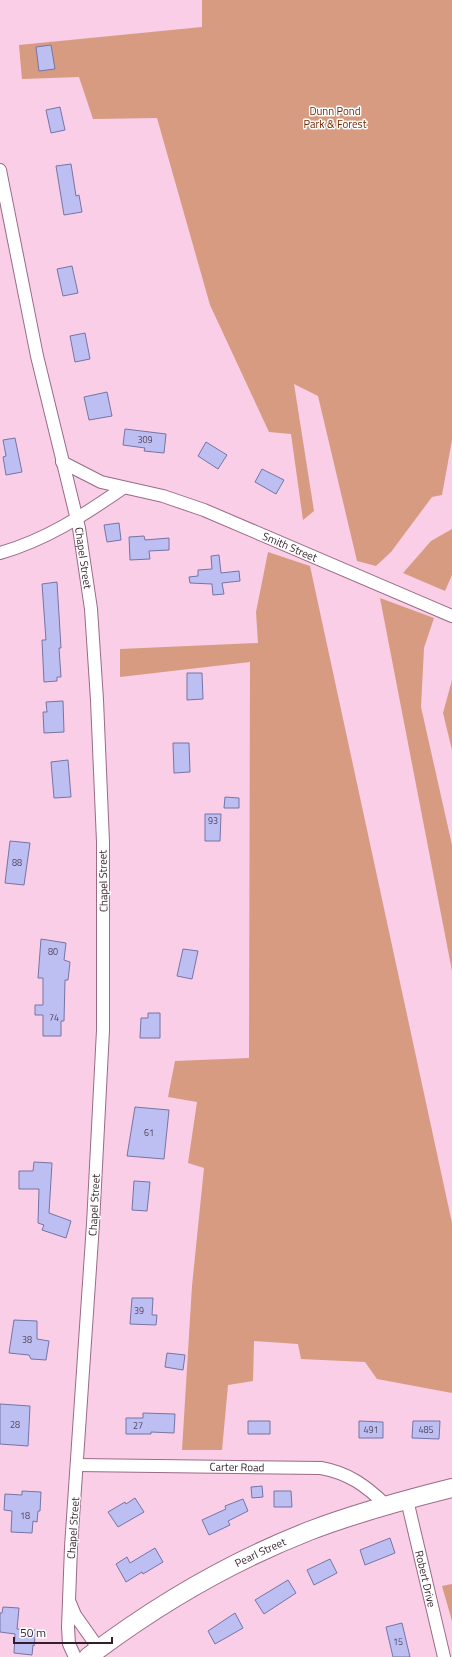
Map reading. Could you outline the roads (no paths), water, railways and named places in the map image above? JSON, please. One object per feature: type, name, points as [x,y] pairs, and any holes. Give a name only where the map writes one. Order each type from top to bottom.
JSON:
[{"type":"main road","name":"Pearl Street","points":[[94,1653],[143,1618],[176,1598],[242,1562],[308,1531],[386,1505],[452,1488]]},
{"type":"street","name":"Chapel Street","points":[[0,170],[35,349],[76,520],[91,609],[95,655],[102,828],[104,937],[103,1030],[99,1122],[77,1465],[70,1547],[68,1627],[69,1644],[75,1657]]},
{"type":"street","name":"Smith Street","points":[[62,462],[91,478],[123,488],[162,496],[204,510],[452,616]]},
{"type":"street","points":[[0,553],[22,546],[76,520],[123,488]]},
{"type":"street","name":"Carter Road","points":[[77,1465],[321,1468],[336,1471],[349,1476],[370,1490],[386,1505]]},
{"type":"street","name":"Robert Drive","points":[[407,1500],[444,1657]]},
{"type":"street","name":"Chapel Street","points":[[69,1600],[74,1615],[94,1653]]},
{"type":"park label","name":"Dunn Pond Park & Forest","points":[[335,117]]}]
